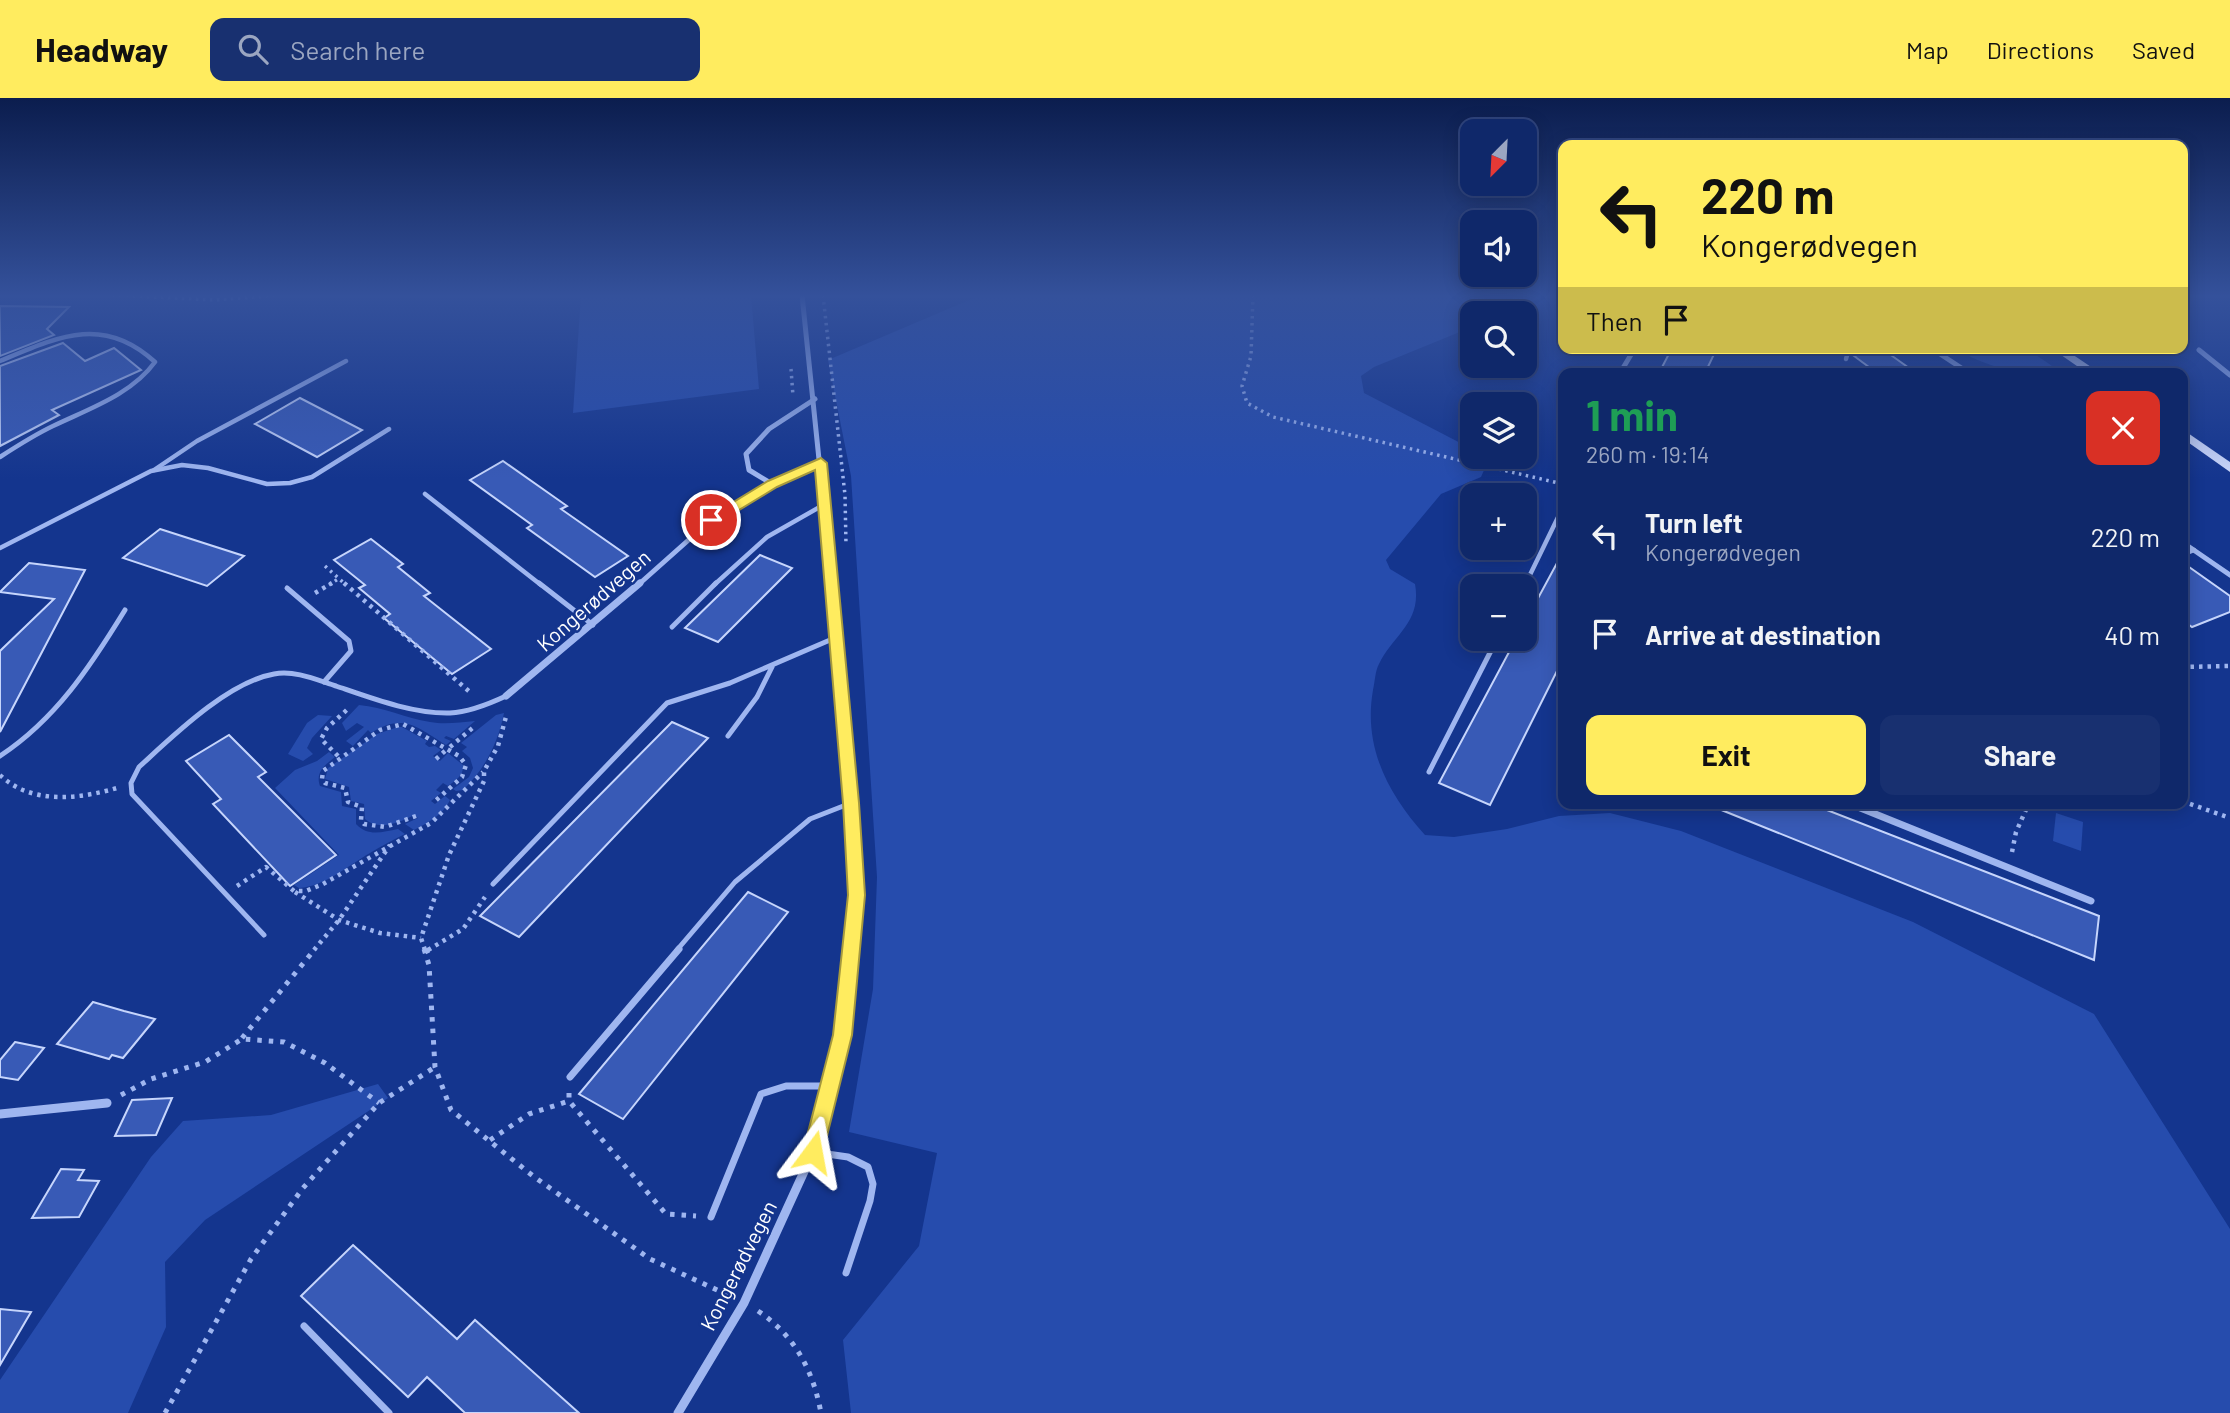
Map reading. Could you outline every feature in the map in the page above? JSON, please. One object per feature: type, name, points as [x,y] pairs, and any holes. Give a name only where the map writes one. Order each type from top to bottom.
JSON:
[{"type":"main road","points":[[2069,356],[2087,368]]},
{"type":"main road","points":[[2188,436],[2230,468]]},
{"type":"street","name":"Kongerødvegen","points":[[678,1413],[744,1303],[813,1152],[843,1035],[856,895],[837,637],[810,356]]},
{"type":"street","points":[[1944,356],[1961,368]]},
{"type":"street","points":[[2206,356],[2230,375]]},
{"type":"street","points":[[772,484],[749,470],[746,454],[769,429],[815,399]]},
{"type":"street","name":"Kongerødvegen","points":[[506,696],[593,625],[711,520],[772,484],[821,463]]},
{"type":"street","points":[[2188,546],[2230,575]]},
{"type":"street","points":[[1863,809],[2091,901]]},
{"type":"street","points":[[0,1114],[107,1103]]},
{"type":"lane","points":[[0,457],[145,376],[156,362],[151,356]]},
{"type":"lane","points":[[0,548],[151,471],[197,441],[346,361]]},
{"type":"lane","points":[[151,471],[182,466],[208,468],[267,484],[290,483],[312,477],[389,429]]},
{"type":"lane","points":[[425,494],[593,625]]},
{"type":"lane","points":[[672,627],[727,572],[767,537],[825,504]]},
{"type":"lane","points":[[1530,574],[1558,517]]},
{"type":"lane","points":[[2188,552],[2194,550]]},
{"type":"lane","points":[[287,588],[348,641],[351,651],[324,682]]},
{"type":"lane","points":[[0,756],[22,743],[77,686],[125,610]]},
{"type":"lane","points":[[493,884],[667,703],[687,693],[725,685],[772,667],[837,637]]},
{"type":"lane","points":[[1429,772],[1491,651]]},
{"type":"lane","points":[[729,736],[757,697],[772,667]]},
{"type":"lane","points":[[264,935],[132,794],[131,783],[134,775],[147,760],[248,683],[267,676],[282,674],[324,682],[363,695],[437,712],[460,712],[506,696]]},
{"type":"lane","points":[[570,1077],[735,882],[810,819],[851,803]]},
{"type":"lane","points":[[711,1217],[761,1094],[786,1086],[829,1086]]},
{"type":"lane","points":[[813,1152],[848,1157],[868,1167],[871,1176],[873,1184],[870,1201],[846,1273]]},
{"type":"lane","points":[[304,1326],[389,1413]]},
{"type":"path","points":[[830,356],[845,495],[846,555]]},
{"type":"path","points":[[1251,356],[1242,386],[1247,403],[1273,417],[1558,483]]},
{"type":"path","points":[[325,566],[485,705]]},
{"type":"path","points":[[302,601],[338,579]]},
{"type":"path","points":[[2188,667],[2230,667]]},
{"type":"path","points":[[338,756],[322,742],[323,734],[363,695]]},
{"type":"path","points":[[294,891],[306,891],[323,884],[390,844],[432,823],[484,771],[498,746],[508,710],[506,696]]},
{"type":"path","points":[[416,816],[379,828],[364,824],[361,820],[362,807],[348,802],[345,788],[323,781],[324,769],[380,730],[391,725],[407,725],[459,756],[466,765],[463,777],[433,803]]},
{"type":"path","points":[[436,759],[445,751]]},
{"type":"path","points":[[484,771],[484,781],[449,855],[421,938],[429,965],[435,1067],[451,1110],[533,1176],[650,1259],[744,1303],[775,1321],[791,1338],[807,1364],[821,1413]]},
{"type":"path","points":[[0,775],[16,789],[37,795],[67,796],[106,792],[131,783]]},
{"type":"path","points":[[444,790],[458,799]]},
{"type":"path","points":[[2188,803],[2230,818]]},
{"type":"path","points":[[2008,868],[2016,832],[2026,809]]},
{"type":"path","points":[[398,824],[412,833]]},
{"type":"path","points":[[107,1103],[151,1079],[205,1062],[242,1039],[339,920],[390,844]]},
{"type":"path","points":[[226,893],[266,867],[294,891],[339,920],[380,933],[421,938]]},
{"type":"path","points":[[425,952],[463,929],[493,884]]},
{"type":"path","points":[[242,1039],[284,1042],[325,1063],[379,1103]]},
{"type":"path","points":[[164,1413],[251,1258],[303,1188],[379,1103],[435,1067]]},
{"type":"path","points":[[570,1077],[569,1101],[666,1214],[711,1217]]},
{"type":"path","points":[[490,1140],[529,1114],[569,1101]]},
{"type":"shaded area","points":[[577,356],[756,356],[759,389],[573,413]]},
{"type":"shaded area","points":[[837,356],[1400,356],[1374,367],[1361,376],[1364,393],[1460,443],[1460,469],[1485,469],[1481,477],[1460,483],[1460,486],[1441,494],[1386,560],[1390,569],[1415,584],[1416,597],[1410,618],[1378,667],[1371,711],[1372,731],[1381,768],[1412,819],[1425,835],[1454,837],[1507,829],[1559,816],[1610,813],[1681,831],[1913,922],[2094,1014],[2230,1229],[2230,1413],[851,1413],[843,1340],[919,1246],[937,1153],[849,1132],[873,989],[877,877],[851,476],[828,360]]},
{"type":"shaded area","points":[[1969,356],[2038,356],[2055,368],[2000,368]]},
{"type":"shaded area","points":[[359,705],[436,723],[475,721],[454,739],[446,736],[444,738],[451,741],[446,745],[419,728],[402,723],[371,733],[368,730],[353,746],[346,741],[364,727],[357,723],[346,731],[342,723]]},
{"type":"shaded area","points":[[504,713],[498,735],[484,764],[463,790],[456,791],[453,789],[469,777],[473,768],[470,758],[462,751],[467,747],[461,743],[496,715]]},
{"type":"shaded area","points":[[318,715],[332,716],[312,738],[307,748],[313,754],[303,761],[288,754],[307,723]]},
{"type":"shaded area","points":[[398,727],[427,741],[425,744],[429,747],[435,746],[441,750],[433,756],[440,761],[448,753],[463,765],[459,777],[448,786],[443,783],[436,790],[441,793],[431,801],[435,804],[445,796],[450,800],[444,810],[414,830],[405,824],[418,818],[414,815],[389,824],[370,823],[365,819],[364,804],[351,801],[349,787],[325,779],[328,768],[377,734]]},
{"type":"shaded area","points":[[329,752],[335,757],[320,773],[320,786],[341,792],[342,806],[356,809],[356,824],[365,831],[398,829],[405,834],[318,884],[299,888],[294,885],[339,855],[275,788],[295,770],[317,761]]},
{"type":"shaded area","points":[[2056,813],[2083,822],[2081,851],[2053,841]]},
{"type":"shaded area","points":[[378,1084],[388,1098],[205,1220],[165,1262],[166,1327],[128,1413],[0,1413],[0,1380],[151,1157],[183,1121],[271,1115]]},
{"type":"building","points":[[26,356],[79,356],[85,361],[95,356],[124,356],[141,370],[52,410],[59,415],[0,446],[0,366]]},
{"type":"building","points":[[1668,356],[1713,356],[1707,368],[1662,368]]},
{"type":"building","points":[[1854,356],[1893,356],[1909,368],[1870,368]]},
{"type":"building","points":[[300,398],[362,430],[317,457],[255,424]]},
{"type":"building","points":[[503,461],[567,506],[561,509],[628,556],[595,577],[527,528],[532,525],[470,480]]},
{"type":"building","points":[[160,529],[244,556],[207,586],[123,558]]},
{"type":"building","points":[[371,539],[403,564],[398,567],[430,593],[424,596],[491,649],[452,674],[384,618],[390,614],[359,588],[365,585],[334,560]]},
{"type":"building","points":[[760,555],[792,568],[718,642],[685,628]]},
{"type":"building","points":[[1558,561],[1558,669],[1490,805],[1439,783],[1510,651],[1537,651],[1537,600]]},
{"type":"building","points":[[29,563],[85,570],[0,732],[0,651],[54,599],[0,592]]},
{"type":"building","points":[[2188,566],[2230,596],[2230,612],[2192,627],[2188,624]]},
{"type":"building","points":[[672,722],[708,738],[519,937],[480,916]]},
{"type":"building","points":[[229,735],[266,772],[258,777],[336,855],[290,886],[213,804],[221,799],[186,761]]},
{"type":"building","points":[[1719,809],[1824,809],[2099,916],[2094,960]]},
{"type":"building","points":[[748,892],[788,912],[623,1119],[579,1094]]},
{"type":"building","points":[[93,1002],[155,1019],[123,1058],[112,1055],[109,1059],[57,1044]]},
{"type":"building","points":[[15,1042],[44,1048],[18,1080],[0,1077],[0,1060]]},
{"type":"building","points":[[172,1098],[156,1135],[115,1136],[132,1100]]},
{"type":"building","points":[[61,1169],[84,1170],[78,1180],[99,1181],[79,1217],[32,1218]]},
{"type":"building","points":[[353,1245],[457,1339],[475,1320],[579,1413],[465,1413],[427,1377],[408,1397],[301,1296]]},
{"type":"building","points":[[0,1309],[31,1312],[0,1365]]},
{"type":"route","points":[[711,520],[772,484],[821,463],[851,803],[856,895],[843,1035],[813,1152]]}]
